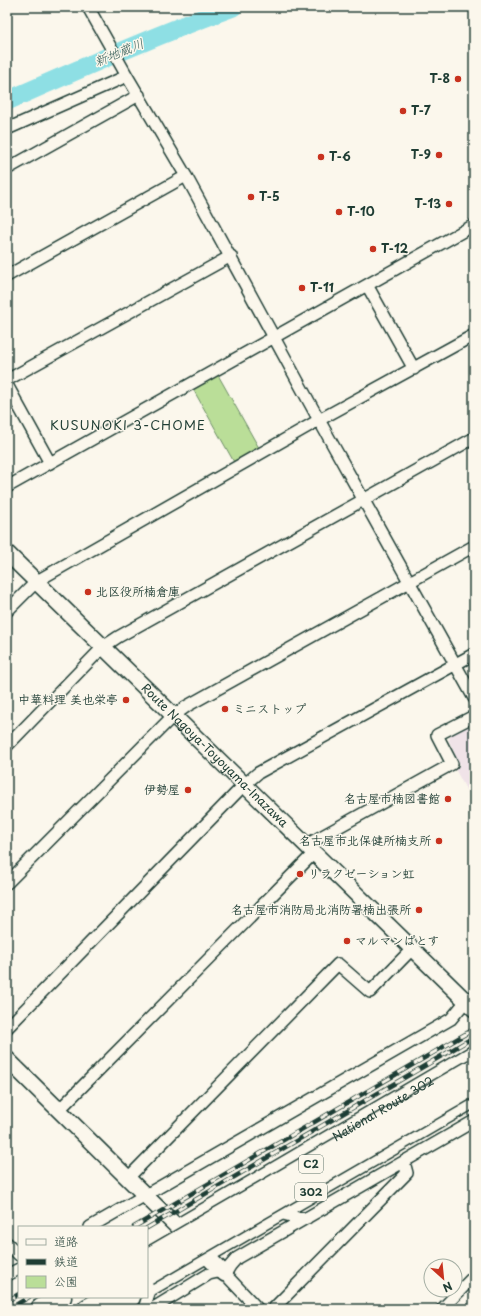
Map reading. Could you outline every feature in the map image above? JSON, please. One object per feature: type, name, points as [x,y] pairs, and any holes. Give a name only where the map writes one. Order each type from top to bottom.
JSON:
[{"type":"highway","name":"National Route 302","points":[[148,1247],[474,1056]]},
{"type":"highway","name":"C2","points":[[148,1258],[474,1069]]},
{"type":"highway","name":"C2","points":[[149,1282],[474,1085]]},
{"type":"highway","name":"302","points":[[149,1282],[204,1254],[474,1097]]},
{"type":"highway","points":[[41,1309],[59,1298]]},
{"type":"highway","points":[[61,1309],[79,1298]]},
{"type":"highway","points":[[88,1309],[107,1298]]},
{"type":"highway","points":[[109,1309],[128,1298]]},
{"type":"main road","name":"Route Nagoya-Toyoyama-Inazawa","points":[[7,553],[310,849],[471,1002]]},
{"type":"main road","points":[[7,1059],[144,1196],[225,1274]]},
{"type":"street","points":[[88,7],[231,256],[319,420],[474,698]]},
{"type":"street","points":[[7,129],[127,76]]},
{"type":"street","points":[[7,169],[139,95]]},
{"type":"street","points":[[7,276],[186,176]]},
{"type":"street","points":[[7,487],[474,225]]},
{"type":"street","points":[[7,380],[231,256]]},
{"type":"street","points":[[367,285],[414,369]]},
{"type":"street","points":[[7,611],[36,581],[319,420],[474,335]]},
{"type":"street","points":[[7,385],[50,463]]},
{"type":"street","points":[[7,746],[103,647],[118,637],[474,438]]},
{"type":"street","points":[[7,883],[173,716],[187,706],[474,546]]},
{"type":"street","points":[[7,1028],[244,785],[258,774],[474,654]]},
{"type":"street","points":[[59,1110],[310,849],[452,764],[437,735],[474,716]]},
{"type":"street","points":[[127,1179],[338,964],[370,992],[413,948]]},
{"type":"street","points":[[92,1226],[451,1019],[471,1002]]},
{"type":"street","points":[[225,1274],[237,1258],[470,1123],[474,1115]]},
{"type":"street","points":[[273,1309],[407,1173],[404,1162]]},
{"type":"street","points":[[276,1212],[298,1218],[307,1218]]},
{"type":"street","points":[[7,1243],[15,1256]]},
{"type":"street","points":[[7,1275],[18,1270]]},
{"type":"street","points":[[152,1309],[208,1274],[218,1272],[225,1274],[258,1309]]},
{"type":"street","points":[[442,1309],[474,1276]]},
{"type":"street","points":[[144,1309],[146,1298]]},
{"type":"shaded area","points":[[474,723],[474,804],[455,769],[460,765],[449,741],[450,736]]},
{"type":"green space","points":[[218,375],[259,448],[234,462],[193,389]]},
{"type":"waterway","name":"新地蔵川","points":[[7,101],[147,40],[233,7]]},
{"type":"railway","points":[[136,1226],[474,1029]]},
{"type":"railway","points":[[148,1227],[474,1037]]},
{"type":"railway","points":[[7,1301],[18,1295]]},
{"type":"railway","points":[[9,1309],[27,1298]]},
{"type":"place","name":"T-8","points":[[458,79]]},
{"type":"place","name":"T-7","points":[[403,111]]},
{"type":"place","name":"T-9","points":[[439,155]]},
{"type":"place","name":"T-6","points":[[321,157]]},
{"type":"place","name":"T-5","points":[[251,197]]},
{"type":"place","name":"T-13","points":[[449,204]]},
{"type":"place","name":"T-10","points":[[339,212]]},
{"type":"place","name":"T-12","points":[[373,249]]},
{"type":"place","name":"T-11","points":[[302,288]]},
{"type":"place","name":"北区役所楠倉庫","points":[[88,592]]},
{"type":"place","name":"中華料理 美也栄亭","points":[[126,700]]},
{"type":"place","name":"ミニストップ","points":[[225,709]]},
{"type":"place","name":"伊勢屋","points":[[188,790]]},
{"type":"place","name":"名古屋市楠図書館","points":[[448,799]]},
{"type":"place","name":"名古屋市北保健所楠支所","points":[[439,841]]},
{"type":"place","name":"リラクゼーション虹","points":[[300,874]]},
{"type":"place","name":"名古屋市消防局北消防署楠出張所","points":[[419,910]]},
{"type":"place","name":"マルマンぱとす","points":[[347,941]]},
{"type":"district","name":"KUSUNOKI 3-CHOME","points":[[128,425]]}]
